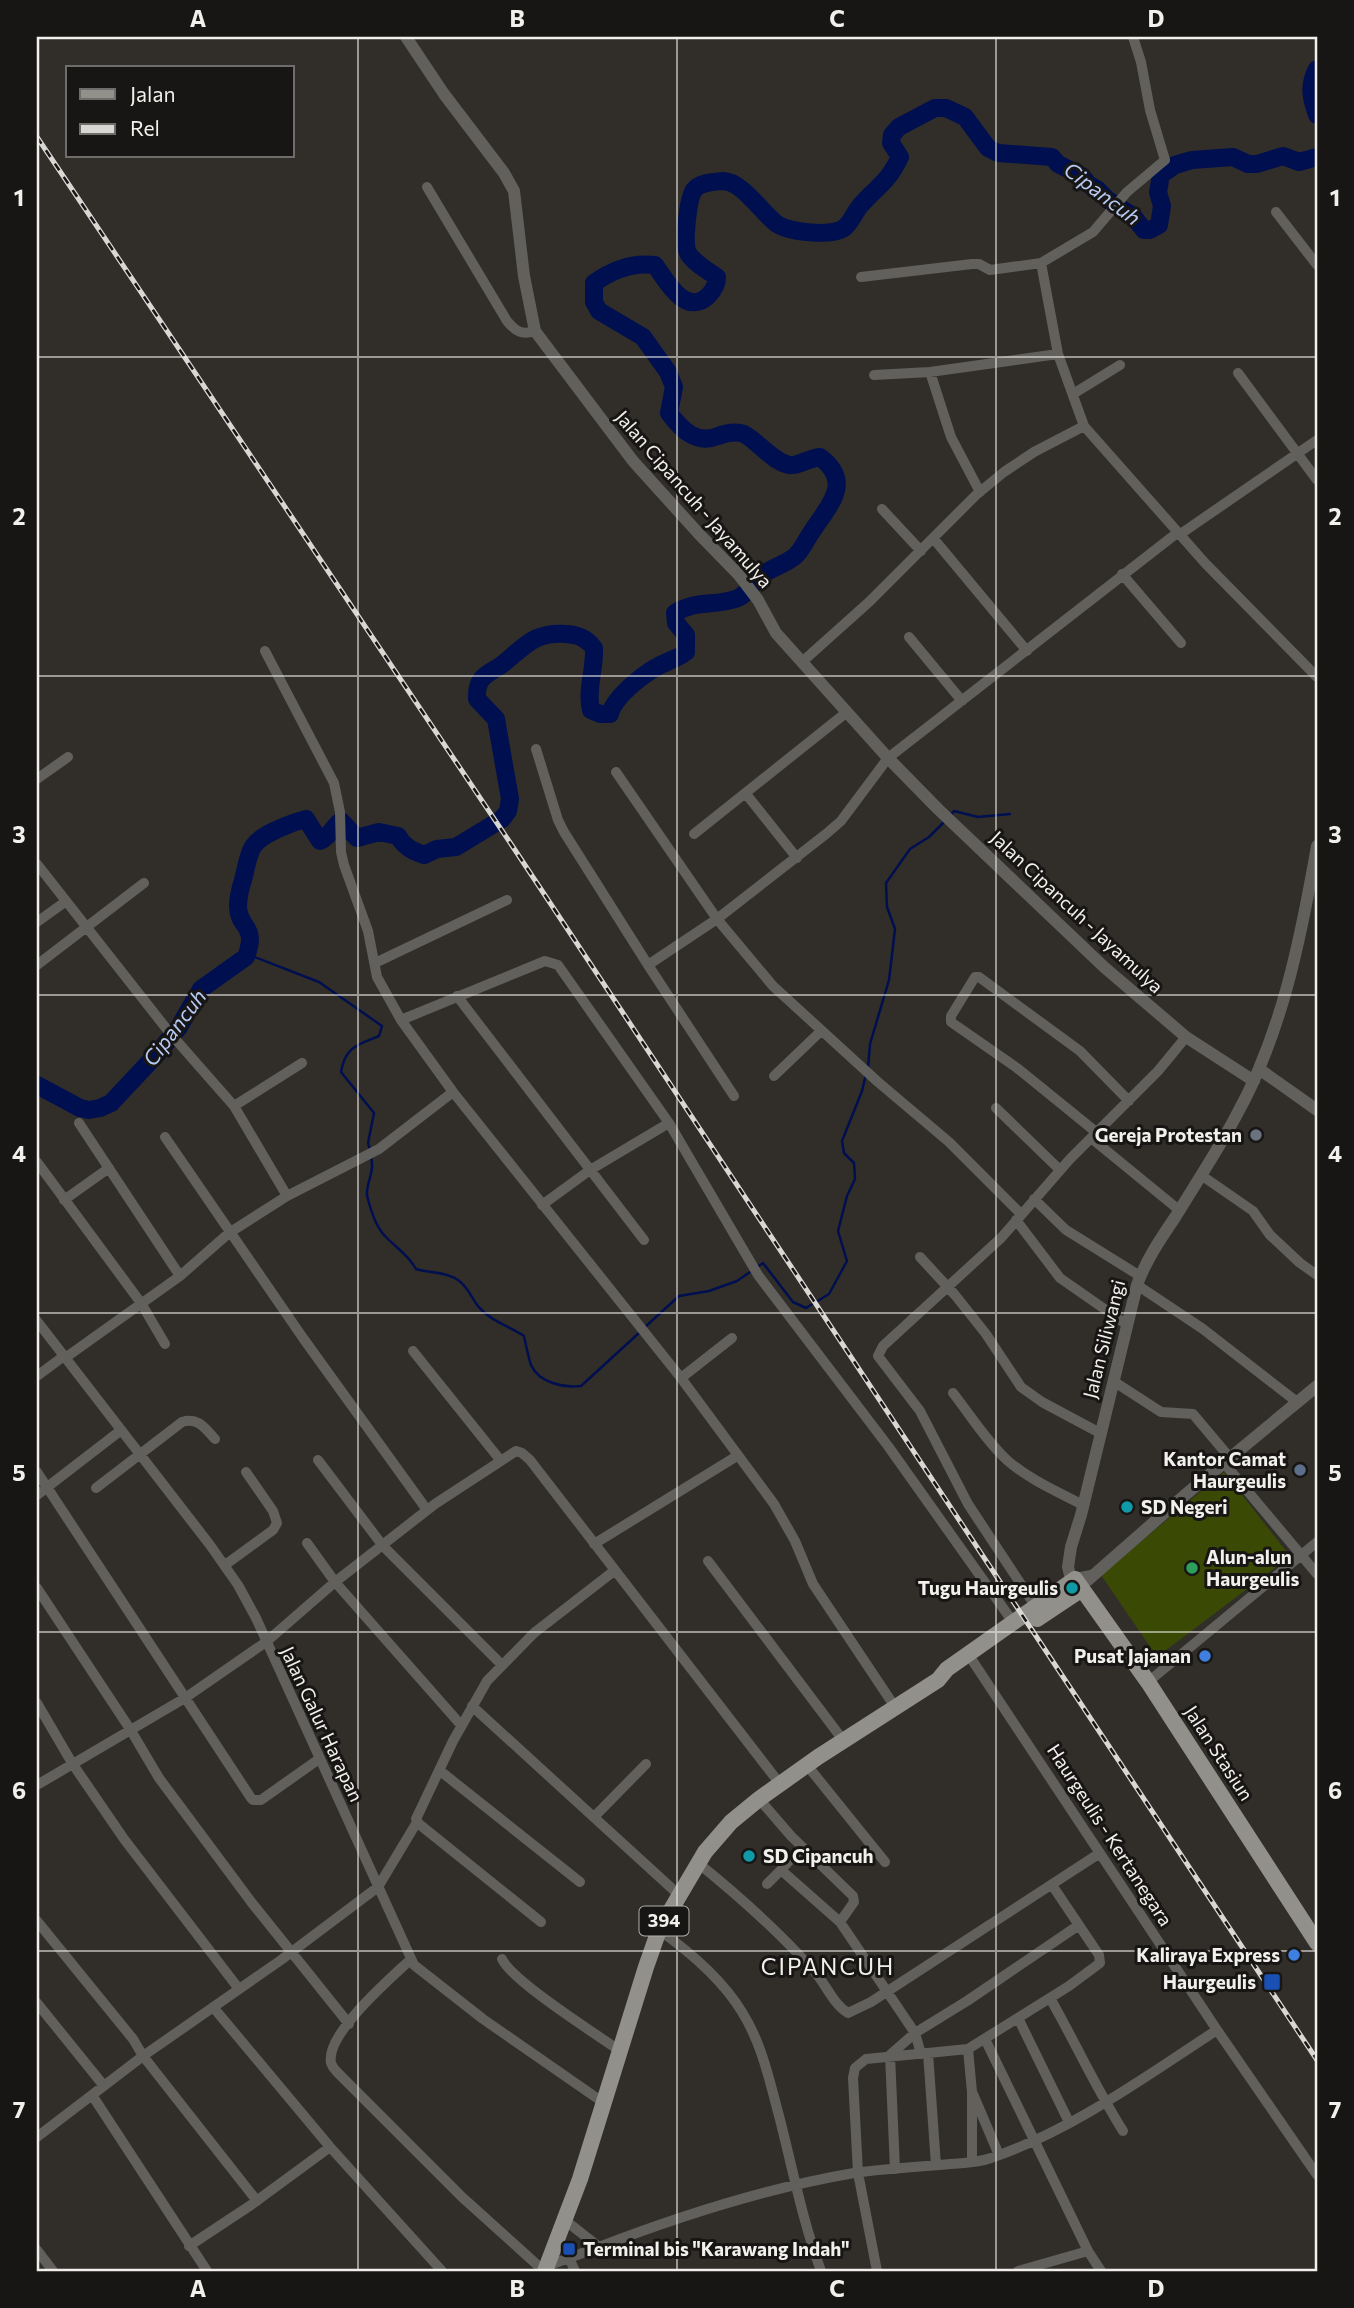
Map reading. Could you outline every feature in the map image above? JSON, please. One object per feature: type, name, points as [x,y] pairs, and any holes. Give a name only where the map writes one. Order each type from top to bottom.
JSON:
[{"type":"main road","name":"394","points":[[971,1658],[1013,1622],[1083,1581]]},
{"type":"main road","name":"394","points":[[545,2270],[566,2221],[659,1930],[678,1894],[721,1832],[759,1799],[806,1765],[938,1680],[947,1669],[971,1658],[1083,1581]]},
{"type":"main road","name":"Jalan Stasiun","points":[[1083,1581],[1317,1944]]},
{"type":"street","name":"Jalan Cipancuh - Jayamulya","points":[[406,37],[514,191],[524,276],[535,331],[633,461],[739,575],[758,600],[771,626],[888,758],[1086,952],[1186,1037],[1317,1110]]},
{"type":"street","points":[[861,277],[976,264],[990,270],[1041,262],[1093,232],[1127,192],[1163,163],[1165,158],[1150,110],[1141,61],[1133,37]]},
{"type":"street","points":[[427,187],[513,329],[522,333],[535,331]]},
{"type":"street","points":[[1276,212],[1317,265]]},
{"type":"street","points":[[1041,262],[1058,354],[1084,426],[1178,533],[1317,677]]},
{"type":"street","points":[[874,375],[930,372],[1058,354]]},
{"type":"street","points":[[1073,394],[1120,365]]},
{"type":"street","points":[[930,372],[951,437],[980,492]]},
{"type":"street","points":[[1238,373],[1317,480]]},
{"type":"street","points":[[802,662],[869,602],[1004,471],[1084,426]]},
{"type":"street","points":[[648,965],[717,919],[797,858],[841,821],[888,758],[1122,574],[1317,440]]},
{"type":"street","points":[[882,509],[921,551]]},
{"type":"street","points":[[933,538],[1027,651]]},
{"type":"street","points":[[1122,574],[1181,643]]},
{"type":"street","points":[[909,637],[962,701]]},
{"type":"street","points":[[265,650],[334,783],[340,812],[341,852],[368,931],[377,976],[383,991],[453,1092],[681,1378],[779,1511],[813,1584],[895,1707]]},
{"type":"street","points":[[694,834],[847,712]]},
{"type":"street","points":[[536,749],[561,825],[734,1096]]},
{"type":"street","points":[[37,779],[68,757]]},
{"type":"street","points":[[616,772],[717,919],[773,986],[878,1082],[949,1142],[1018,1217],[1060,1278],[1126,1324]]},
{"type":"street","points":[[746,794],[797,858]]},
{"type":"street","name":"Jalan Siliwangi","points":[[1083,1581],[1070,1575],[1069,1555],[1138,1281],[1257,1075],[1287,985],[1317,846]]},
{"type":"street","points":[[37,864],[169,1032],[234,1106],[287,1196]]},
{"type":"street","points":[[37,965],[144,883]]},
{"type":"street","points":[[375,963],[507,900]]},
{"type":"street","points":[[37,922],[65,902]]},
{"type":"street","points":[[401,1020],[545,961],[558,965],[669,1123],[751,1265],[864,1414],[1013,1622]]},
{"type":"street","points":[[1129,1101],[1072,1045],[979,977],[975,977],[951,1016],[951,1022],[1017,1068],[1179,1210]]},
{"type":"street","points":[[457,996],[644,1240]]},
{"type":"street","points":[[774,1076],[821,1031]]},
{"type":"street","points":[[1036,1607],[968,1504],[925,1419],[878,1356],[883,1346],[949,1288],[1018,1217],[1093,1135],[1158,1071],[1186,1037]]},
{"type":"street","points":[[234,1106],[303,1063]]},
{"type":"street","points":[[37,1376],[180,1276],[229,1233],[287,1196],[355,1164],[379,1149],[453,1092]]},
{"type":"street","points":[[996,1108],[1060,1170]]},
{"type":"street","points":[[79,1123],[180,1276]]},
{"type":"street","points":[[542,1205],[590,1170],[669,1123]]},
{"type":"street","points":[[165,1137],[229,1233],[427,1510]]},
{"type":"street","points":[[37,1162],[141,1303],[165,1344]]},
{"type":"street","points":[[64,1200],[109,1168]]},
{"type":"street","points":[[1201,1175],[1253,1211],[1270,1236],[1300,1264],[1317,1275]]},
{"type":"street","points":[[1034,1199],[1066,1230],[1203,1329],[1297,1402]]},
{"type":"street","points":[[920,1257],[986,1334],[1021,1387],[1042,1402],[1100,1433]]},
{"type":"street","name":"Jalan Galur Harapan","points":[[37,1321],[225,1565],[247,1600],[411,1959],[422,1973],[483,2019],[604,2103]]},
{"type":"street","points":[[681,1378],[732,1338]]},
{"type":"street","points":[[413,1351],[501,1461]]},
{"type":"street","points":[[1113,1381],[1161,1412],[1193,1414],[1317,1574]]},
{"type":"street","points":[[1083,1581],[1317,1386]]},
{"type":"street","points":[[953,1393],[1008,1461],[1083,1506]]},
{"type":"street","points":[[96,1489],[187,1420],[199,1423],[215,1439]]},
{"type":"street","points":[[37,1495],[120,1431]]},
{"type":"street","points":[[37,1785],[185,1698],[266,1642],[335,1582],[427,1510],[516,1451],[530,1460],[780,1784]]},
{"type":"street","points":[[594,1544],[737,1456]]},
{"type":"street","points":[[318,1460],[383,1546],[501,1664]]},
{"type":"street","points":[[37,1472],[253,1800],[261,1800],[319,1759]]},
{"type":"street","points":[[225,1565],[273,1530],[277,1523],[273,1511],[246,1472]]},
{"type":"street","points":[[1148,1682],[1317,1542]]},
{"type":"street","points":[[307,1543],[335,1582],[461,1725]]},
{"type":"street","points":[[708,1561],[843,1740]]},
{"type":"street","points":[[38,2134],[378,1887],[417,1822],[417,1816],[479,1692],[501,1664],[553,1616],[614,1571]]},
{"type":"street","points":[[37,1588],[159,1778],[240,1888],[349,2024]]},
{"type":"street","name":"Haurgeulis - Kertanegara","points":[[971,1658],[1317,2175]]},
{"type":"street","points":[[37,1703],[72,1763],[124,1839],[239,1989]]},
{"type":"street","points":[[472,1706],[678,1894]]},
{"type":"street","points":[[594,1817],[646,1764]]},
{"type":"street","points":[[806,1765],[885,1862]]},
{"type":"street","points":[[439,1770],[580,1882]]},
{"type":"street","points":[[759,1799],[802,1847],[853,1896],[854,1902],[840,1922]]},
{"type":"street","points":[[417,1822],[541,1922]]},
{"type":"street","points":[[768,1884],[802,1847]]},
{"type":"street","points":[[698,1863],[747,1904],[817,1973],[843,2011],[848,2013],[887,1992],[1100,1853]]},
{"type":"street","points":[[781,1870],[840,1922],[915,2033],[924,2054],[936,2165]]},
{"type":"street","points":[[877,2271],[858,2172],[853,2077],[855,2068],[866,2059],[968,2049],[1089,1973],[1100,1963],[1100,1955],[1052,1885]]},
{"type":"street","points":[[37,1922],[133,2039],[143,2056],[257,2201]]},
{"type":"street","points":[[890,2055],[915,2033],[1079,1925]]},
{"type":"street","points":[[659,1930],[700,1963],[734,2000],[743,2014],[762,2055],[769,2078],[810,2240],[821,2271]]},
{"type":"street","points":[[411,1959],[377,1991],[349,2024],[336,2041],[331,2063],[462,2197],[545,2270],[569,2258],[677,2218],[796,2184],[858,2172],[972,2162],[999,2155],[1034,2140],[1105,2102],[1217,2029]]},
{"type":"street","points":[[502,1959],[511,1971],[534,1990],[620,2051]]},
{"type":"street","points":[[1050,1998],[1123,2131]]},
{"type":"street","points":[[37,2003],[104,2086]]},
{"type":"street","points":[[213,2007],[330,2147],[442,2271]]},
{"type":"street","points":[[1018,2018],[1069,2122]]},
{"type":"street","points":[[985,2039],[1088,2251],[1101,2271]]},
{"type":"street","points":[[968,2049],[972,2092],[972,2162]]},
{"type":"street","points":[[890,2055],[895,2169]]},
{"type":"street","points":[[972,2092],[999,2155]]},
{"type":"street","points":[[92,2095],[207,2271]]},
{"type":"street","points":[[189,2246],[257,2201],[330,2147]]},
{"type":"street","points":[[566,2221],[599,2247]]},
{"type":"street","points":[[37,2250],[53,2271]]},
{"type":"street","points":[[1018,2271],[1037,2269],[1088,2251]]},
{"type":"street","points":[[569,2258],[575,2271]]},
{"type":"green space","name":"Alun-alun Haurgeulis","points":[[1224,1472],[1286,1551],[1284,1561],[1157,1657],[1101,1575]]},
{"type":"waterway","name":"Cipancuh","points":[[1317,69],[1311,92],[1317,115]]},
{"type":"waterway","name":"Cipancuh","points":[[37,1085],[80,1108],[100,1108],[111,1103],[157,1054],[179,1027],[201,989],[246,957],[250,939],[239,914],[239,897],[251,850],[267,835],[306,819],[320,841],[341,821],[357,838],[379,832],[398,836],[409,848],[424,855],[437,849],[456,847],[502,819],[508,811],[510,799],[496,719],[477,699],[477,691],[484,676],[526,645],[539,637],[555,634],[575,635],[588,642],[594,648],[591,710],[610,714],[618,699],[651,670],[686,652],[686,635],[676,623],[675,613],[699,604],[738,598],[757,579],[800,551],[835,493],[837,484],[830,466],[820,457],[788,465],[741,433],[710,438],[690,434],[669,413],[674,387],[668,372],[643,337],[599,311],[594,302],[594,283],[615,271],[638,265],[655,265],[671,287],[684,299],[700,301],[710,294],[716,285],[717,277],[694,260],[687,248],[688,211],[697,187],[711,182],[730,182],[783,227],[810,232],[838,231],[846,226],[895,166],[900,157],[891,143],[892,135],[899,127],[935,108],[946,108],[965,117],[988,148],[998,153],[1052,157],[1058,164],[1082,176],[1108,200],[1133,216],[1144,230],[1159,225],[1162,206],[1158,192],[1161,175],[1175,165],[1192,160],[1233,157],[1248,164],[1283,156],[1299,162],[1317,157]]},
{"type":"waterway","points":[[950,816],[954,811],[978,817],[1010,814]]},
{"type":"waterway","points":[[868,1068],[870,1044],[889,980],[895,929],[887,907],[886,883],[910,849],[929,837],[945,821]]},
{"type":"waterway","points":[[247,954],[319,982],[382,1026],[379,1036],[349,1052],[341,1072],[374,1113],[368,1143],[370,1150]]},
{"type":"waterway","points":[[645,1327],[679,1296],[709,1291],[737,1281],[763,1263],[793,1302],[806,1308],[829,1294],[847,1261],[838,1231],[847,1196],[855,1179],[854,1163],[844,1153],[842,1141],[866,1074]]},
{"type":"waterway","points":[[371,1157],[372,1168],[367,1195],[382,1232],[406,1255],[416,1269],[454,1277],[483,1311],[524,1336],[531,1365],[546,1380],[560,1385],[581,1386],[640,1332]]},
{"type":"railway","points":[[37,137],[513,847],[1317,2060]]},
{"type":"place","name":"Gereja Protestan","points":[[1256,1135]]},
{"type":"place","name":"Kantor Camat Haurgeulis","points":[[1300,1470]]},
{"type":"place","name":"SD Negeri","points":[[1127,1507]]},
{"type":"place","name":"Alun-alun Haurgeulis","points":[[1192,1568]]},
{"type":"place","name":"Tugu Haurgeulis","points":[[1072,1588]]},
{"type":"place","name":"Pusat Jajanan","points":[[1205,1656]]},
{"type":"place","name":"SD Cipancuh","points":[[749,1856]]},
{"type":"place","name":"Kaliraya Express","points":[[1294,1955]]},
{"type":"place","name":"Haurgeulis","points":[[1272,1982]]},
{"type":"place","name":"Terminal bis \"Karawang Indah\"","points":[[569,2249]]},
{"type":"district","name":"CIPANCUH","points":[[828,1967]]}]
